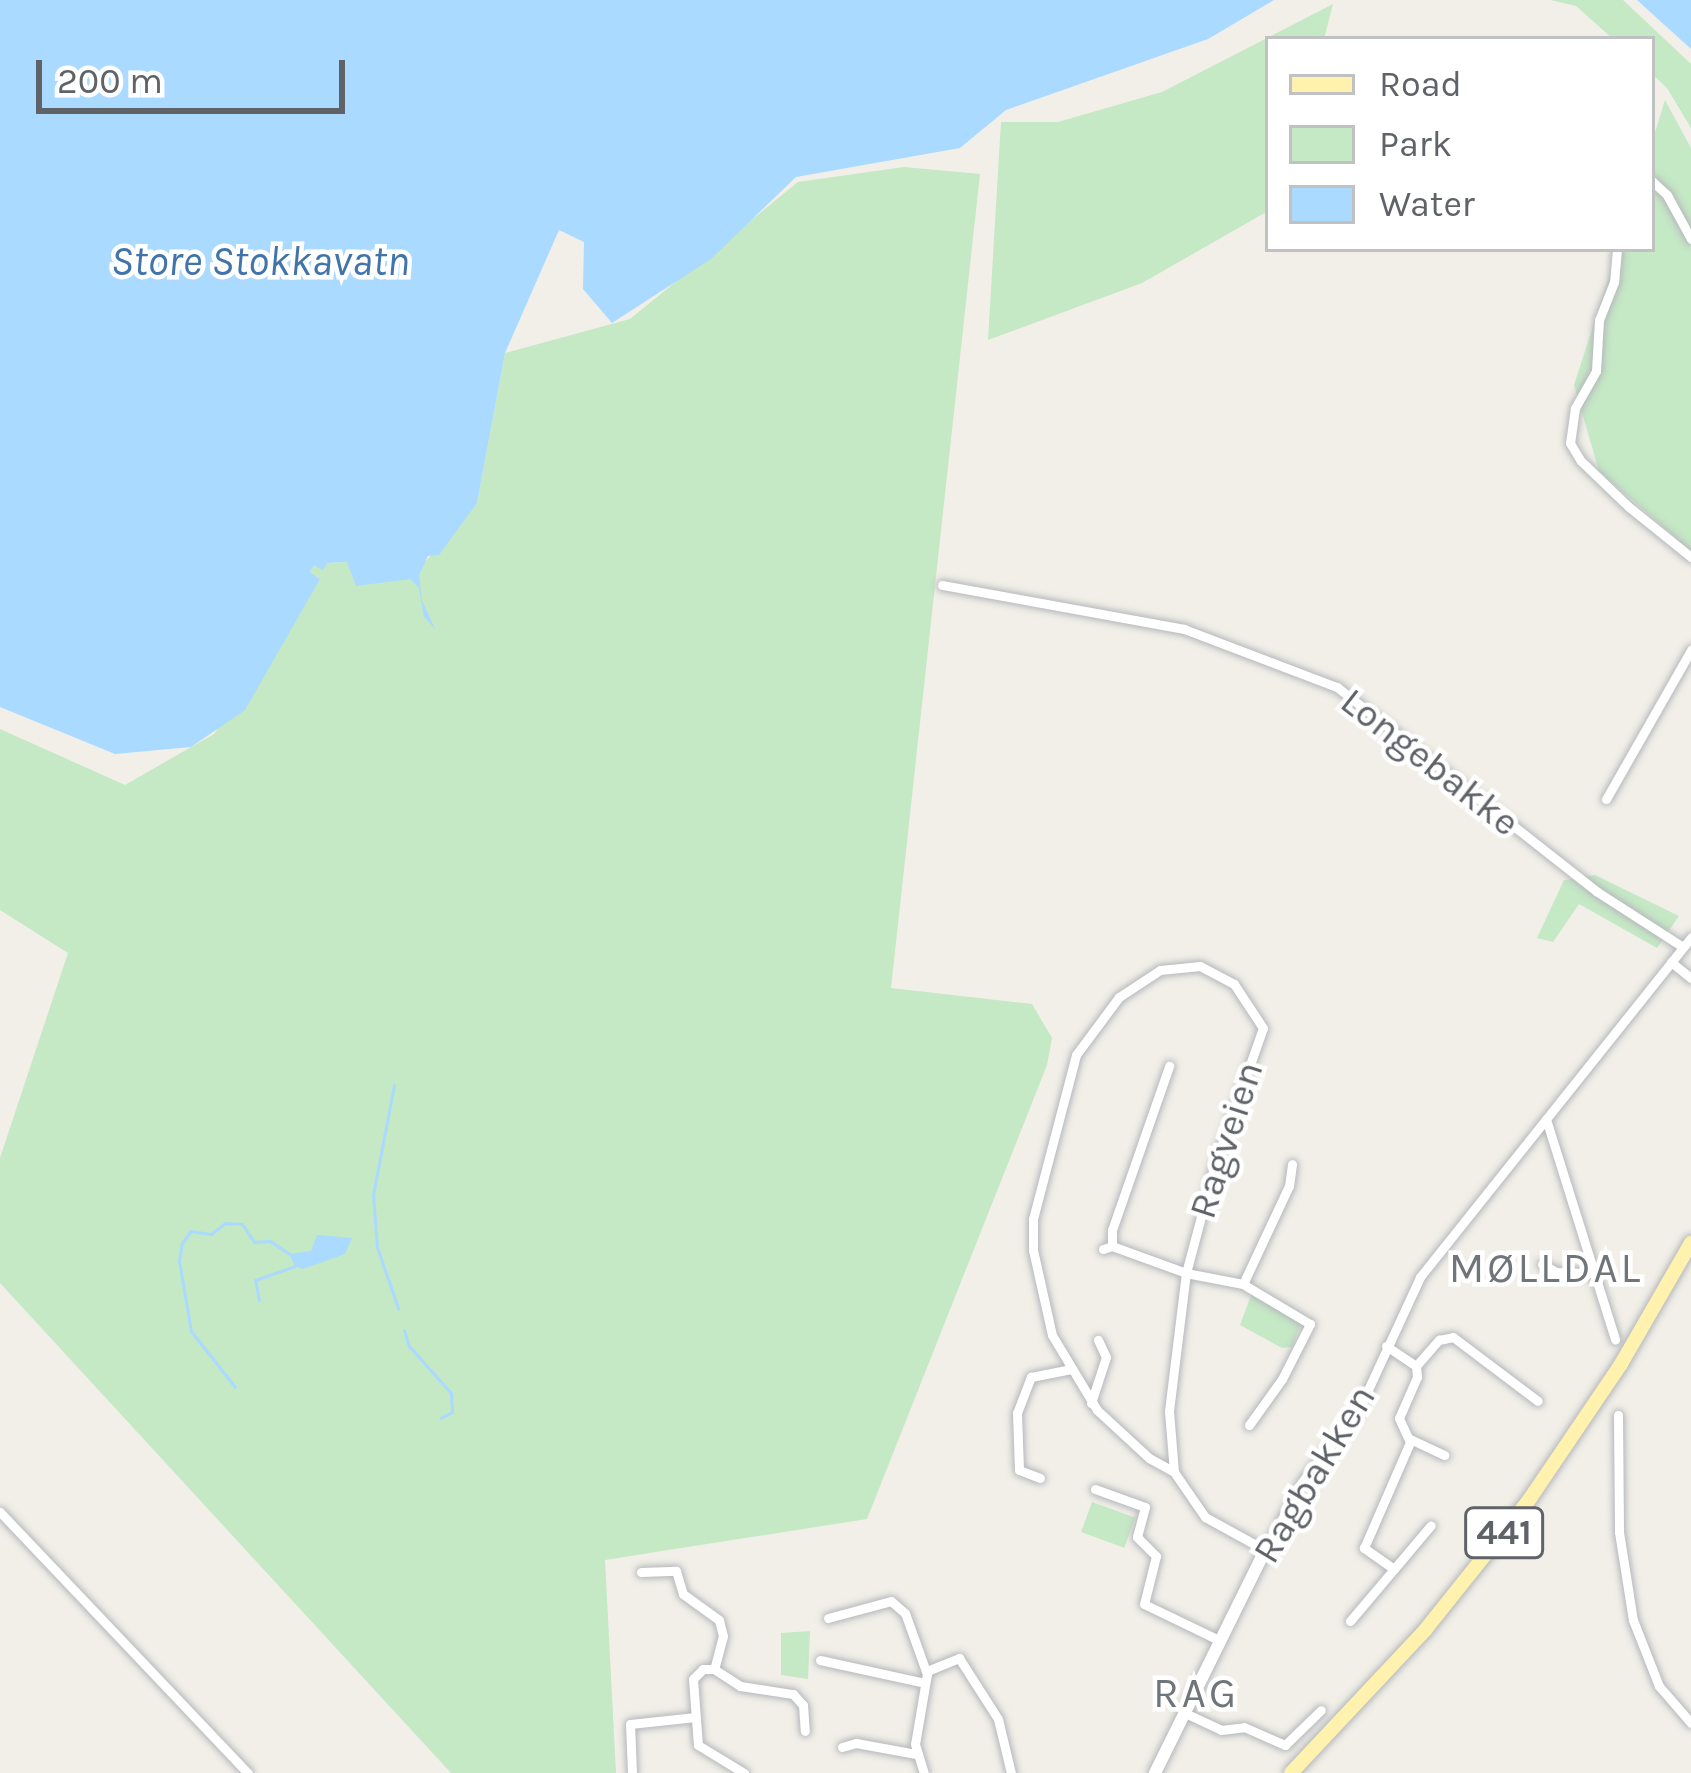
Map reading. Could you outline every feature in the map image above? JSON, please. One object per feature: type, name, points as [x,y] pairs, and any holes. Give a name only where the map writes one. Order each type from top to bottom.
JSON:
[{"type":"main road","name":"441","points":[[1291,1773],[1414,1642],[1528,1500],[1621,1364],[1691,1243]]},
{"type":"street","points":[[1655,185],[1667,195],[1691,239]]},
{"type":"street","points":[[1617,252],[1614,281],[1599,320],[1596,370],[1576,408],[1570,443],[1613,492],[1691,557]]},
{"type":"street","name":"Longebakke","points":[[942,585],[1184,628],[1337,686],[1596,891],[1683,947]]},
{"type":"street","points":[[1606,800],[1691,650]]},
{"type":"street","name":"Ragbakken","points":[[1155,1773],[1302,1482],[1360,1407],[1420,1277],[1691,937]]},
{"type":"street","points":[[1671,962],[1691,978]]},
{"type":"street","name":"Ragveien","points":[[1174,1472],[1169,1411],[1186,1273],[1208,1186],[1263,1028],[1234,984],[1190,964],[1160,970],[1119,997],[1076,1055],[1032,1233],[1052,1335],[1091,1403],[1149,1458],[1174,1472],[1205,1517],[1265,1550]]},
{"type":"street","points":[[1169,1066],[1107,1248],[1186,1273],[1244,1284],[1310,1324],[1282,1379],[1249,1425]]},
{"type":"street","points":[[1546,1119],[1615,1339]]},
{"type":"street","points":[[1244,1284],[1289,1186],[1292,1164]]},
{"type":"street","points":[[1542,1264],[1556,1272],[1594,1273]]},
{"type":"street","points":[[1445,1455],[1410,1439],[1399,1418],[1417,1377],[1416,1366],[1439,1340],[1453,1337],[1538,1401]]},
{"type":"street","points":[[1091,1403],[1106,1357],[1098,1340]]},
{"type":"street","points":[[1386,1346],[1416,1366]]},
{"type":"street","points":[[1040,1478],[1019,1470],[1016,1417],[1022,1395],[1031,1378],[1071,1369]]},
{"type":"street","points":[[1618,1415],[1619,1532],[1633,1620],[1659,1686],[1691,1723]]},
{"type":"street","points":[[1394,1569],[1364,1548],[1410,1439]]},
{"type":"street","points":[[1095,1489],[1145,1507],[1138,1537],[1156,1556],[1144,1604],[1221,1641]]},
{"type":"street","points":[[0,1512],[248,1773]]},
{"type":"street","points":[[1350,1621],[1431,1525]]},
{"type":"street","points":[[641,1572],[676,1570],[682,1594],[718,1620],[723,1636],[714,1669]]},
{"type":"street","points":[[828,1618],[884,1602],[899,1605],[926,1677],[916,1754],[924,1773]]},
{"type":"street","points":[[820,1660],[926,1677],[959,1658],[998,1719],[1011,1773]]},
{"type":"street","points":[[744,1773],[699,1748],[693,1678],[703,1669],[714,1669],[740,1686],[793,1694],[803,1705],[805,1731]]},
{"type":"street","points":[[1186,1713],[1221,1730],[1244,1727],[1285,1745],[1321,1710]]},
{"type":"street","points":[[632,1773],[630,1724],[695,1717]]},
{"type":"street","points":[[842,1747],[856,1743],[916,1754]]},
{"type":"green space","points":[[1551,0],[1623,0],[1691,64],[1691,128],[1655,77],[1655,36],[1610,36],[1576,6]]},
{"type":"green space","points":[[1333,4],[1325,36],[1271,36]]},
{"type":"green space","points":[[1265,39],[1265,213],[1142,283],[988,340],[1001,122],[1058,122],[1162,92]]},
{"type":"green space","points":[[1665,100],[1691,148],[1691,551],[1599,471],[1574,385],[1617,252],[1655,252],[1655,132]]},
{"type":"green space","points":[[904,167],[980,174],[891,988],[1032,1004],[1052,1038],[1047,1065],[867,1519],[605,1560],[616,1773],[451,1773],[0,1283],[0,1158],[68,953],[0,910],[0,729],[125,785],[214,734],[320,579],[310,572],[314,564],[347,562],[388,578],[410,579],[477,503],[505,353],[630,319],[798,182]]},
{"type":"green space","points":[[1595,875],[1679,916],[1657,948],[1579,904],[1553,942],[1537,938],[1564,880]]},
{"type":"green space","points":[[1252,1293],[1302,1320],[1292,1347],[1282,1348],[1240,1325]]},
{"type":"green space","points":[[1092,1502],[1135,1518],[1124,1548],[1081,1532]]},
{"type":"green space","points":[[810,1631],[808,1679],[781,1675],[781,1633]]},
{"type":"water","name":"Store Stokkavatn","points":[[0,0],[1274,0],[1208,39],[1006,110],[960,148],[796,177],[711,259],[612,323],[583,289],[584,242],[559,230],[505,353],[477,503],[439,555],[428,556],[419,575],[422,600],[435,629],[424,617],[419,588],[410,579],[356,586],[347,562],[327,563],[323,570],[314,565],[310,572],[320,579],[245,710],[191,747],[115,754],[0,707]]},
{"type":"water","points":[[1637,0],[1691,0],[1691,49]]},
{"type":"water","points":[[317,1235],[352,1238],[345,1254],[303,1269],[295,1266],[289,1254],[311,1251]]},
{"type":"waterway","points":[[394,1085],[373,1195],[377,1247],[398,1308]]},
{"type":"waterway","points":[[235,1387],[191,1331],[179,1261],[182,1243],[191,1231],[211,1234],[225,1223],[242,1224],[254,1242],[270,1241],[289,1254]]},
{"type":"waterway","points":[[259,1300],[255,1280],[295,1266]]},
{"type":"waterway","points":[[404,1330],[409,1346],[451,1393],[452,1412],[440,1418]]},
{"type":"district","name":"MØLLDAL","points":[[1546,1268]]},
{"type":"district","name":"RAG","points":[[1196,1693]]}]
